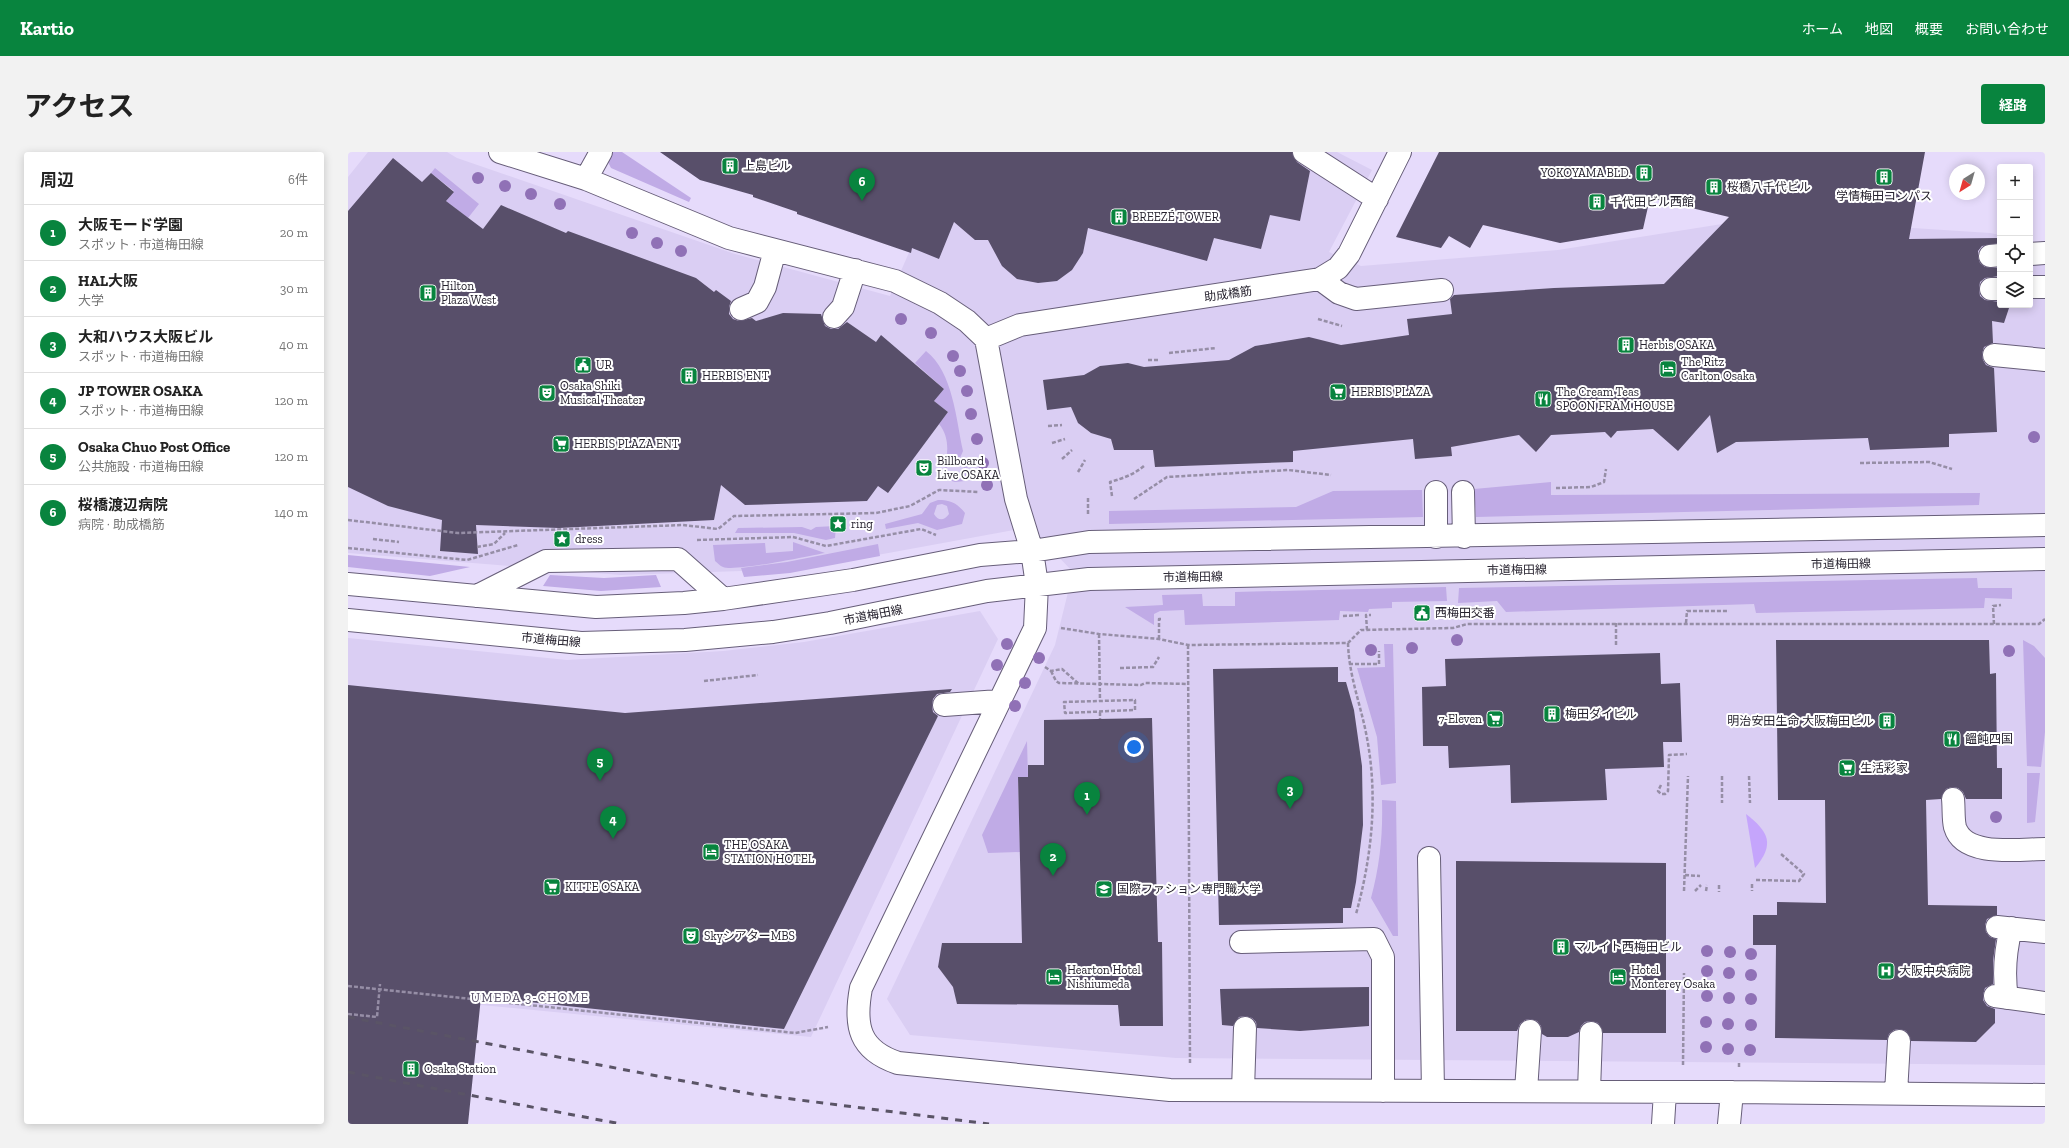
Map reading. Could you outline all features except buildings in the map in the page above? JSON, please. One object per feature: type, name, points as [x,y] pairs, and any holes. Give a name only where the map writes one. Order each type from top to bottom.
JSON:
[{"type":"street","points":[[500,152],[586,179],[729,238],[895,281],[940,303],[967,321],[986,339],[1016,499],[1032,551],[1037,585],[1035,628],[861,988],[858,1023],[865,1042],[872,1050],[884,1058],[898,1063],[1170,1090],[1732,1092],[2045,1095]]},
{"type":"street","points":[[586,179],[601,152]]},
{"type":"street","points":[[1304,152],[1377,199]]},
{"type":"street","name":"助成橋筋","points":[[986,339],[1020,325],[1320,279],[1338,268],[1347,258],[1400,152]]},
{"type":"street","points":[[741,309],[757,302],[765,287],[775,250]]},
{"type":"street","points":[[2033,254],[2045,253]]},
{"type":"street","points":[[834,317],[843,307],[855,270]]},
{"type":"street","points":[[1320,279],[1339,293],[1356,299],[1442,290]]},
{"type":"street","points":[[2033,287],[2045,287]]},
{"type":"street","points":[[1994,355],[2045,360]]},
{"type":"street","points":[[1436,492],[1436,537]]},
{"type":"street","points":[[1463,492],[1464,537]]},
{"type":"street","points":[[348,584],[596,607],[723,599],[853,580],[980,555],[1032,551],[1089,542],[1464,537],[2045,525]]},
{"type":"street","points":[[477,596],[546,561],[678,559],[723,599]]},
{"type":"street","name":"市道梅田線","points":[[348,620],[581,643],[685,640],[773,632],[823,624],[987,591],[1114,578],[2045,559]]},
{"type":"street","points":[[944,705],[999,701]]},
{"type":"street","points":[[1953,799],[1955,828],[1963,841],[1981,849],[2045,849]]},
{"type":"street","points":[[1429,858],[1433,1091]]},
{"type":"street","points":[[2045,932],[2004,928],[2006,949],[2001,997],[2045,1003]]},
{"type":"street","points":[[1241,942],[1374,939],[1383,956],[1383,1091]]},
{"type":"street","points":[[1243,1090],[1245,1028]]},
{"type":"street","points":[[1526,1091],[1530,1031]]},
{"type":"street","points":[[1589,1092],[1591,1033]]},
{"type":"street","points":[[1896,1093],[1899,1041]]},
{"type":"street","points":[[1663,1124],[1665,1092]]},
{"type":"street","points":[[1728,1124],[1731,1112],[1732,1092]]},
{"type":"path","points":[[1318,319],[1342,326]]},
{"type":"path","points":[[1169,353],[1216,348]]},
{"type":"path","points":[[1148,360],[1160,360]]},
{"type":"path","points":[[1048,426],[1062,425]]},
{"type":"path","points":[[1052,443],[1065,439]]},
{"type":"path","points":[[1062,459],[1072,450]]},
{"type":"path","points":[[1078,472],[1085,460]]},
{"type":"path","points":[[1860,463],[1929,462],[1952,470]]},
{"type":"path","points":[[1112,496],[1110,482],[1131,475],[1145,465]]},
{"type":"path","points":[[1556,488],[1591,487],[1604,482],[1606,469]]},
{"type":"path","points":[[1134,498],[1167,477],[1288,470],[1331,475]]},
{"type":"path","points":[[348,520],[458,533],[505,533],[683,525],[718,529],[734,516],[876,513],[910,506],[939,490],[979,492]]},
{"type":"path","points":[[1088,498],[1088,519]]},
{"type":"path","points":[[477,548],[494,544],[505,533]]},
{"type":"path","points":[[373,539],[399,542]]},
{"type":"path","points":[[1994,624],[1993,606],[2001,606]]},
{"type":"path","points":[[1463,608],[1481,608]]},
{"type":"path","points":[[1686,623],[1687,611],[1728,611]]},
{"type":"path","points":[[1367,630],[1366,615],[1370,615]]},
{"type":"path","points":[[1343,616],[1361,616]]},
{"type":"path","points":[[1059,628],[1099,634],[1159,639],[1188,645],[1348,642],[1361,630],[1453,628],[1467,624],[2039,624],[2045,618]]},
{"type":"path","points":[[1159,639],[1159,619],[1163,619]]},
{"type":"path","points":[[1616,624],[1616,644]]},
{"type":"path","points":[[1099,634],[1100,701]]},
{"type":"path","points":[[1348,642],[1349,664],[1367,738],[1373,798],[1369,857],[1355,914],[1374,939]]},
{"type":"path","points":[[1188,645],[1190,1066]]},
{"type":"path","points":[[1349,664],[1379,664],[1379,651]]},
{"type":"path","points":[[1120,668],[1153,667],[1159,657]]},
{"type":"path","points":[[1040,664],[1051,671],[1056,681],[1059,683],[1188,684]]},
{"type":"path","points":[[1051,671],[1062,669],[1079,684]]},
{"type":"path","points":[[704,681],[758,674]]},
{"type":"path","points":[[1135,700],[1135,710],[1065,713],[1064,702],[1100,701],[1135,700]]},
{"type":"path","points":[[1100,712],[1100,719]]},
{"type":"path","points":[[1661,785],[1658,791],[1661,794],[1665,794],[1668,791],[1669,755],[1687,754]]},
{"type":"path","points":[[1684,891],[1688,776]]},
{"type":"path","points":[[1722,776],[1722,803]]},
{"type":"path","points":[[1750,776],[1750,803]]},
{"type":"path","points":[[1756,880],[1799,881],[1804,874],[1780,854]]},
{"type":"path","points":[[1685,875],[1700,876]]},
{"type":"path","points":[[1719,884],[1719,892]]},
{"type":"path","points":[[1752,884],[1752,891]]},
{"type":"path","points":[[1695,891],[1700,885]]},
{"type":"path","points":[[1706,891],[1707,885]]},
{"type":"path","points":[[1682,1071],[1684,973]]},
{"type":"path","points":[[348,1014],[377,1017],[380,984]]},
{"type":"path","points":[[348,986],[795,1033],[828,1027]]},
{"type":"shaded area","points":[[368,152],[447,152],[457,158],[735,254],[890,296],[953,152],[1337,152],[1372,170],[1329,252],[1361,266],[1558,250],[1760,218],[1997,234],[1997,308],[2033,308],[2033,243],[2045,245],[2045,1065],[1176,1058],[910,1035],[887,999],[1055,645],[1073,572],[1030,527],[801,569],[621,575],[348,553],[348,177]]},
{"type":"shaded area","points":[[609,152],[622,152],[691,198],[689,202],[611,168],[606,158]]},
{"type":"shaded area","points":[[435,168],[479,204],[468,218],[446,201],[454,191],[431,173]]},
{"type":"shaded area","points":[[926,351],[935,360],[948,383],[963,451],[960,458],[968,466],[965,481],[955,482],[942,478],[947,457],[947,443],[946,437],[939,424],[948,412],[934,401],[944,389],[915,363]],"holes":[[[956,461],[964,468],[962,475],[955,478],[951,477],[947,471],[948,465]]]},
{"type":"shaded area","points":[[1551,482],[1551,495],[1980,493],[1979,505],[1476,517],[1474,489]]},
{"type":"shaded area","points":[[1422,490],[1423,517],[1109,524],[1109,511],[1296,507],[1333,491]]},
{"type":"shaded area","points":[[943,500],[956,504],[965,513],[962,524],[937,530],[918,523],[886,529],[885,524],[922,514],[930,503]],"holes":[[[942,504],[947,506],[949,514],[943,519],[937,518],[934,514],[937,505]]]},
{"type":"shaded area","points":[[836,526],[835,538],[826,540],[794,533],[735,533],[738,528],[802,527],[811,530],[816,527]]},
{"type":"shaded area","points":[[793,542],[825,553],[772,563],[730,568],[723,567],[715,561],[713,545],[765,543],[766,553],[793,551]]},
{"type":"shaded area","points":[[878,544],[880,556],[790,573],[744,577],[741,568],[787,562]]},
{"type":"shaded area","points":[[348,555],[470,567],[430,576],[348,567]]},
{"type":"shaded area","points":[[550,575],[604,578],[656,575],[661,587],[601,591],[543,586]]},
{"type":"shaded area","points":[[1977,578],[1978,588],[2012,588],[2012,599],[1985,598],[1984,608],[1756,613],[1754,604],[1506,612],[1497,601],[1458,603],[1459,588]]},
{"type":"shaded area","points":[[1446,587],[1447,601],[1392,602],[1392,608],[1369,609],[1368,612],[1340,611],[1339,620],[1185,625],[1184,610],[1160,611],[1154,614],[1154,625],[1125,607],[1163,605],[1162,595],[1202,594],[1203,606],[1235,606],[1235,592]]},
{"type":"shaded area","points":[[980,611],[998,639],[811,1037],[348,992],[348,638],[567,660],[723,651],[804,642]]},
{"type":"shaded area","points":[[2023,640],[2034,646],[2045,658],[2045,732],[2041,767],[2027,766]]},
{"type":"shaded area","points":[[1384,644],[1393,644],[1396,783],[1381,785],[1377,737],[1357,668],[1385,667]]},
{"type":"shaded area","points":[[1027,741],[1028,777],[1018,777],[1020,852],[988,853],[982,835]]},
{"type":"shaded area","points":[[2027,773],[2040,773],[2035,822],[2027,823]]},
{"type":"shaded area","points":[[1382,800],[1396,801],[1398,936],[1393,936],[1371,898],[1377,874],[1380,849]]},
{"type":"shaded area","points":[[1746,814],[1760,827],[1767,839],[1765,852],[1755,868]]},
{"type":"railway","points":[[348,1017],[752,1094],[989,1124]]},
{"type":"railway","points":[[348,1072],[621,1124]]},
{"type":"place","name":"上島ビル","points":[[730,166]]},
{"type":"place","name":"YOKOYAMA BLD.","points":[[1644,173]]},
{"type":"place","name":"学情梅田コンパス","points":[[1884,177]]},
{"type":"place","name":"桜橋八千代ビル","points":[[1714,187]]},
{"type":"place","name":"桜橋渡辺病院","points":[[862,201]]},
{"type":"place","name":"千代田ビル西館","points":[[1597,202]]},
{"type":"place","name":"BREEZÉ TOWER","points":[[1119,217]]},
{"type":"place","name":"Hilton Plaza West","points":[[428,293]]},
{"type":"place","name":"Herbis OSAKA","points":[[1626,345]]},
{"type":"place","name":"UR","points":[[583,365]]},
{"type":"place","name":"The Ritz Carlton Osaka","points":[[1668,369]]},
{"type":"place","name":"HERBIS ENT","points":[[689,376]]},
{"type":"place","name":"HERBIS PLAZA","points":[[1338,392]]},
{"type":"place","name":"Osaka Shiki Musical Theater","points":[[547,393]]},
{"type":"place","name":"The Cream Teas SPOON FRAM HOUSE","points":[[1543,399]]},
{"type":"place","name":"HERBIS PLAZA ENT","points":[[561,444]]},
{"type":"place","name":"Billboard Live OSAKA","points":[[924,468]]},
{"type":"place","name":"ring","points":[[838,524]]},
{"type":"place","name":"dress","points":[[562,539]]},
{"type":"place","name":"西梅田交番","points":[[1422,613]]},
{"type":"place","name":"梅田ダイビル","points":[[1552,714]]},
{"type":"place","name":"7-Eleven","points":[[1495,719]]},
{"type":"place","name":"明治安田生命 大阪梅田ビル","points":[[1887,721]]},
{"type":"place","name":"饂飩四国","points":[[1952,739]]},
{"type":"place","name":"生活彩家","points":[[1847,768]]},
{"type":"place","name":"Osaka Chuo Post Office","points":[[600,781]]},
{"type":"place","name":"大和ハウス大阪ビル","points":[[1290,809]]},
{"type":"place","name":"大阪モード学園","points":[[1087,815]]},
{"type":"place","name":"JP TOWER OSAKA","points":[[613,839]]},
{"type":"place","name":"THE OSAKA STATION HOTEL","points":[[711,852]]},
{"type":"place","name":"HAL大阪","points":[[1053,876]]},
{"type":"place","name":"KITTE OSAKA","points":[[552,887]]},
{"type":"place","name":"国際ファション専門職大学","points":[[1104,889]]},
{"type":"place","name":"SkyシアターMBS","points":[[691,936]]},
{"type":"place","name":"マルイト西梅田ビル","points":[[1561,947]]},
{"type":"place","name":"大阪中央病院","points":[[1886,971]]},
{"type":"place","name":"Hearton Hotel Nishiumeda","points":[[1054,977]]},
{"type":"place","name":"Hotel Monterey Osaka","points":[[1618,977]]},
{"type":"place","name":"Osaka Station","points":[[411,1069]]},
{"type":"district","name":"UMEDA 3-CHOME","points":[[530,997]]}]
